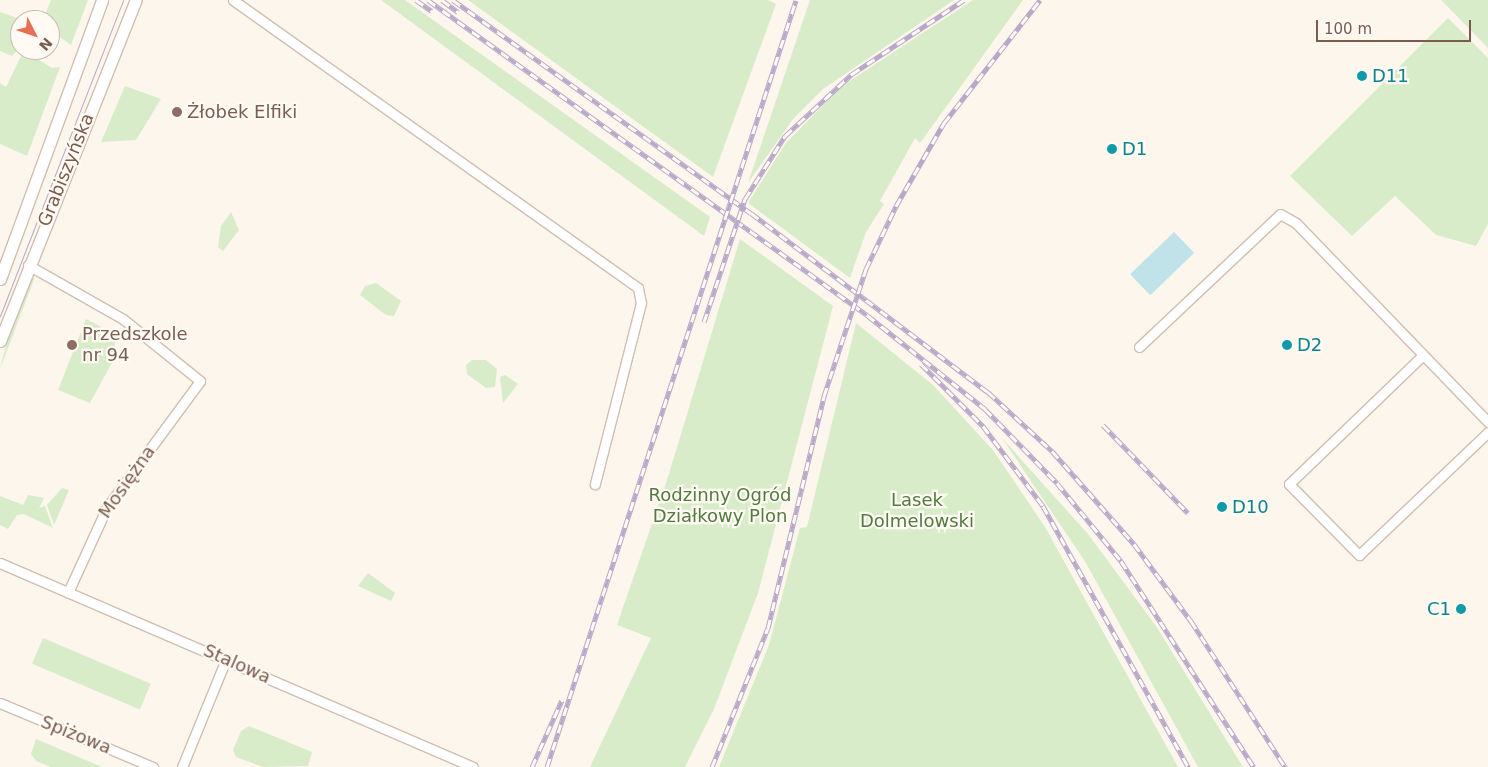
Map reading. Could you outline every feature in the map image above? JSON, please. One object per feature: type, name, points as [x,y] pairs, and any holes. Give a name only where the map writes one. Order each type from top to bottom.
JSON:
[{"type":"main road","name":"Grabiszyńska","points":[[0,278],[102,0]]},
{"type":"main road","name":"Grabiszyńska","points":[[0,341],[28,265],[136,0]]},
{"type":"street","points":[[233,0],[638,288],[641,303],[595,484]]},
{"type":"street","points":[[1139,347],[1280,214],[1296,222],[1488,422]]},
{"type":"street","name":"Mosiężna","points":[[28,265],[123,320],[200,381],[108,506],[68,592]]},
{"type":"street","points":[[1423,355],[1289,484],[1360,555],[1488,432]]},
{"type":"street","name":"Stalowa","points":[[0,563],[473,767]]},
{"type":"street","points":[[182,767],[226,659]]},
{"type":"street","name":"Spiżowa","points":[[0,702],[153,767]]},
{"type":"green space","points":[[51,0],[88,0],[71,45],[60,37],[60,10],[47,10]]},
{"type":"green space","points":[[381,0],[405,0],[710,217],[704,236]]},
{"type":"green space","points":[[468,0],[768,0],[776,4],[713,177]]},
{"type":"green space","points":[[810,0],[954,0],[823,89],[793,119],[748,183]]},
{"type":"green space","points":[[973,0],[1023,0],[920,143],[915,138],[880,201],[884,204],[866,232],[850,278],[748,203],[786,143],[842,86]]},
{"type":"green space","points":[[1441,0],[1488,0],[1488,48],[1449,8]]},
{"type":"green space","points":[[0,12],[10,15],[10,55],[0,51]]},
{"type":"green space","points":[[1448,18],[1488,58],[1488,224],[1476,246],[1436,235],[1395,196],[1352,236],[1290,176]]},
{"type":"green space","points":[[19,60],[40,60],[52,68],[60,67],[27,156],[0,144],[0,83],[6,87]]},
{"type":"green space","points":[[125,86],[161,99],[136,140],[101,142]]},
{"type":"green space","points":[[231,212],[239,230],[223,251],[218,247],[221,226]]},
{"type":"green space","name":"Rodzinny Ogród Działkowy Plon","points":[[740,239],[833,306],[758,593],[714,709],[685,767],[590,767],[651,638],[617,625],[668,477]]},
{"type":"green space","points":[[35,277],[0,369],[10,330],[29,281]]},
{"type":"green space","points":[[376,283],[401,301],[394,316],[386,315],[360,295],[365,286]]},
{"type":"green space","points":[[86,319],[115,334],[114,359],[90,403],[58,390]]},
{"type":"green space","name":"Lasek Dolmelowski","points":[[856,323],[933,385],[993,450],[1045,527],[1178,767],[719,767],[769,645],[800,528],[807,527]]},
{"type":"green space","points":[[472,360],[486,360],[497,369],[495,387],[486,388],[467,374],[466,365]]},
{"type":"green space","points":[[505,375],[518,384],[503,403],[500,377]]},
{"type":"green space","points":[[1002,438],[1088,534],[1156,626],[1243,767],[1198,767],[1086,563]]},
{"type":"green space","points":[[62,488],[69,490],[54,525],[47,505]]},
{"type":"green space","points":[[28,495],[44,498],[39,508],[45,506],[53,528],[24,514],[17,515],[8,529],[0,525],[0,496],[23,505]]},
{"type":"green space","points":[[368,573],[395,593],[391,601],[358,586]]},
{"type":"green space","points":[[43,638],[151,684],[140,709],[32,664]]},
{"type":"green space","points":[[249,726],[312,752],[308,766],[263,767],[236,757],[233,750],[241,731]]},
{"type":"green space","points":[[36,739],[102,767],[51,767],[36,761],[31,754]]},
{"type":"water","points":[[1174,232],[1194,253],[1150,295],[1130,274]]},
{"type":"tram line","points":[[0,316],[123,0]]},
{"type":"railway","points":[[416,0],[432,11]]},
{"type":"railway","points":[[428,0],[867,315],[985,409],[1057,483],[1121,561],[1254,767]]},
{"type":"railway","points":[[442,0],[458,12]]},
{"type":"railway","points":[[453,0],[751,213],[988,392],[1052,451],[1134,544],[1191,621],[1285,767]]},
{"type":"railway","points":[[547,767],[796,0]]},
{"type":"railway","points":[[704,322],[745,199],[785,136],[852,74],[964,0]]},
{"type":"railway","points":[[712,767],[768,628],[824,396],[866,269],[896,206],[944,123],[1040,0]]},
{"type":"railway","points":[[921,364],[983,426],[1043,506],[1188,767]]},
{"type":"railway","points":[[1103,425],[1188,513]]},
{"type":"railway","points":[[532,767],[562,700]]},
{"type":"place","name":"D11","points":[[1362,76]]},
{"type":"place","name":"Żłobek Elfiki","points":[[177,112]]},
{"type":"place","name":"D1","points":[[1112,149]]},
{"type":"place","name":"Przedszkole nr 94","points":[[72,345]]},
{"type":"place","name":"D2","points":[[1287,345]]},
{"type":"place","name":"D10","points":[[1222,507]]},
{"type":"place","name":"C1","points":[[1461,609]]}]
